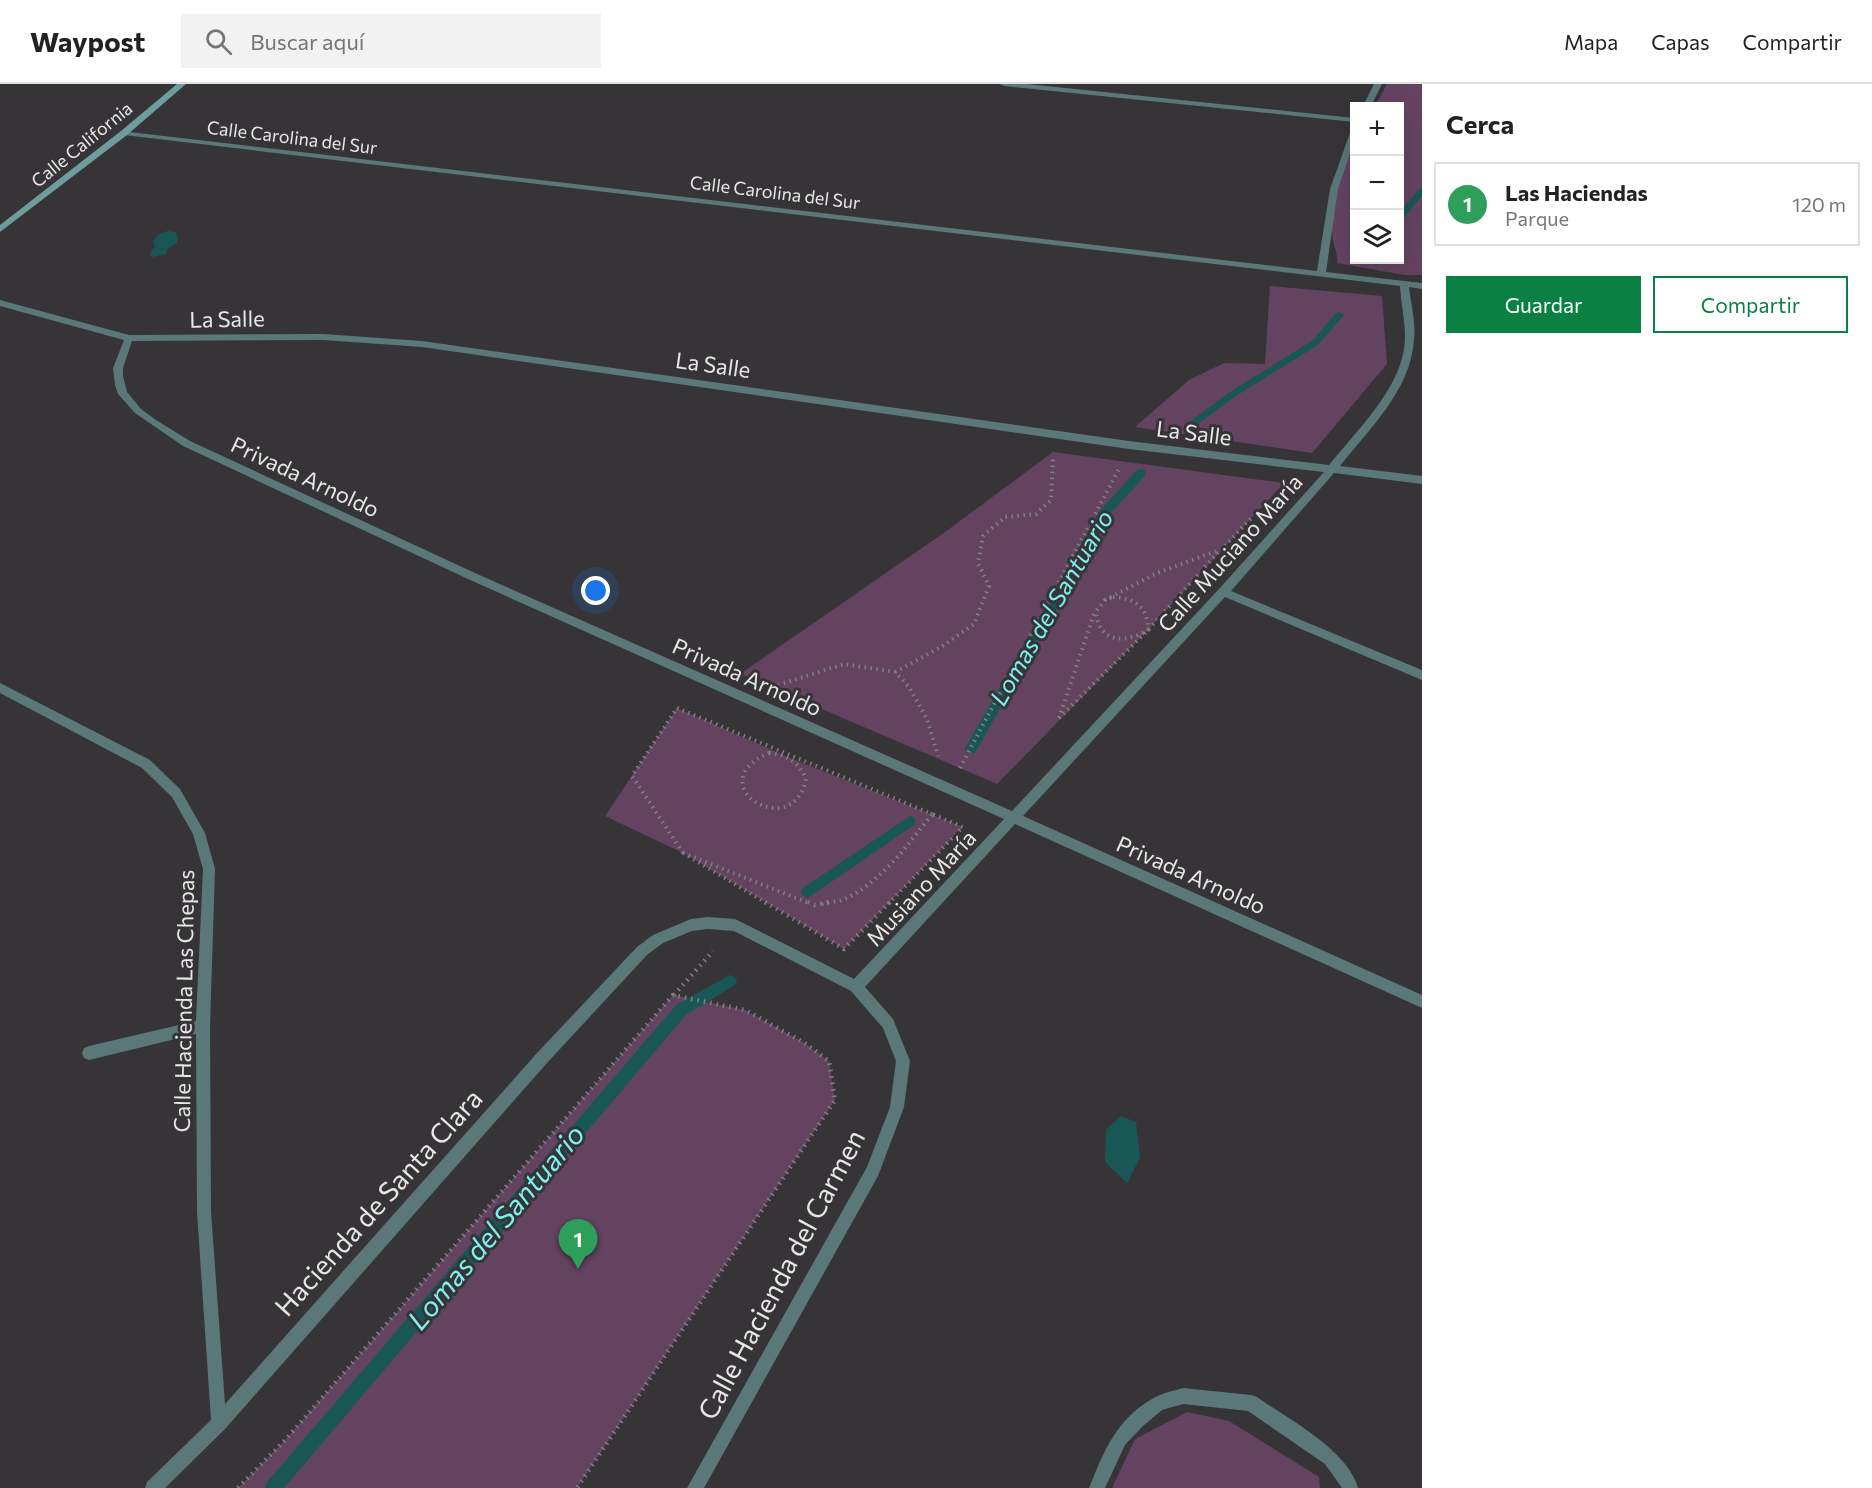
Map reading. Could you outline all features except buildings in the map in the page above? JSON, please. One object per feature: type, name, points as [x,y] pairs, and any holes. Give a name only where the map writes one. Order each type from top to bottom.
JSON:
[{"type":"main road","name":"Calle California","points":[[0,229],[124,133],[182,84]]},
{"type":"street","points":[[1004,84],[1350,120]]},
{"type":"street","points":[[1369,102],[1378,84]]},
{"type":"street","name":"Calle Carolina del Sur","points":[[124,133],[1422,286]]},
{"type":"street","points":[[1321,274],[1334,189],[1350,143]]},
{"type":"street","name":"Calle Muciano María","points":[[1015,816],[1223,592],[1332,469],[1394,391],[1404,366],[1410,338],[1404,285]]},
{"type":"street","name":"La Salle","points":[[0,303],[129,338],[322,337],[422,344],[1129,445],[1422,480]]},
{"type":"street","name":"Privada Arnoldo","points":[[129,338],[118,360],[117,372],[121,393],[140,412],[193,446],[429,558],[1015,816],[1422,1002]]},
{"type":"street","points":[[1223,592],[1422,675]]},
{"type":"street","name":"Calle Hacienda Las Chepas","points":[[0,688],[146,764],[176,793],[199,833],[209,869],[203,1026],[204,1212],[219,1423]]},
{"type":"street","name":"Musiano María","points":[[856,987],[1015,816]]},
{"type":"street","name":"Hacienda de Santa Clara","points":[[153,1488],[219,1423],[534,1066],[642,951],[658,939],[691,926],[708,923],[735,925],[856,987]]},
{"type":"street","name":"Calle Hacienda del Carmen","points":[[695,1488],[873,1171],[897,1107],[903,1061],[888,1024],[856,987]]},
{"type":"street","points":[[89,1053],[203,1026]]},
{"type":"street","points":[[1097,1488],[1119,1439],[1136,1421],[1158,1404],[1183,1396],[1251,1403],[1331,1458],[1348,1480],[1350,1488]]},
{"type":"path","points":[[768,688],[844,664],[895,672],[941,647],[974,624],[988,586],[978,563],[983,536],[1005,517],[1036,514],[1051,500],[1053,452]]},
{"type":"path","points":[[960,768],[1123,462]]},
{"type":"path","points":[[1222,549],[1157,573],[1105,600],[1095,610],[1059,718],[1148,630],[1300,466]]},
{"type":"path","points":[[1095,610],[1097,624],[1110,636],[1129,640],[1139,638],[1148,630],[1149,617],[1139,604],[1122,597],[1105,600]]},
{"type":"path","points":[[895,672],[909,687],[927,719],[939,763]]},
{"type":"path","points":[[676,708],[790,758],[963,827],[844,949],[683,853],[632,776],[676,708]]},
{"type":"path","points":[[770,753],[790,758],[798,763],[806,779],[801,796],[785,807],[765,807],[747,796],[742,788],[741,779],[750,761],[770,753]]},
{"type":"path","points":[[683,853],[815,905],[844,899],[878,876],[904,850],[932,814]]},
{"type":"path","points":[[238,1488],[295,1429],[673,995],[745,1010],[804,1042],[829,1061],[835,1100],[577,1488]]},
{"type":"shaded area","points":[[1387,84],[1422,84],[1422,275],[1404,275],[1337,263],[1332,229],[1333,205],[1339,181],[1350,157],[1350,264],[1404,264],[1404,102],[1377,102]]},
{"type":"shaded area","points":[[1270,286],[1382,296],[1387,364],[1312,453],[1135,427],[1189,380],[1224,363],[1265,364]]},
{"type":"shaded area","points":[[1053,452],[1284,483],[1148,630],[997,784],[740,674],[945,532]]},
{"type":"shaded area","points":[[677,708],[790,758],[963,827],[844,949],[683,853],[605,816]]},
{"type":"shaded area","points":[[673,995],[745,1010],[803,1042],[829,1061],[835,1100],[577,1488],[238,1488],[287,1438]]},
{"type":"shaded area","points":[[1187,1412],[1229,1421],[1319,1477],[1320,1488],[1112,1488],[1135,1439]]},
{"type":"water","points":[[168,231],[175,232],[178,237],[177,243],[168,248],[166,254],[152,257],[150,254],[155,246],[153,241],[159,234]]},
{"type":"water","points":[[1121,1116],[1136,1122],[1140,1157],[1127,1183],[1105,1162],[1106,1130]]},
{"type":"waterway","name":"Lomas del Santuario","points":[[1404,212],[1422,191]]},
{"type":"waterway","name":"Lomas del Santuario","points":[[1188,427],[1233,394],[1315,343],[1339,315]]},
{"type":"waterway","name":"Lomas del Santuario","points":[[971,749],[1106,511],[1141,473]]},
{"type":"waterway","name":"Lomas del Santuario","points":[[807,892],[910,821]]},
{"type":"waterway","name":"Lomas del Santuario","points":[[273,1488],[681,1010],[730,981]]},
{"type":"place","name":"Las Haciendas","points":[[578,1269]]}]
